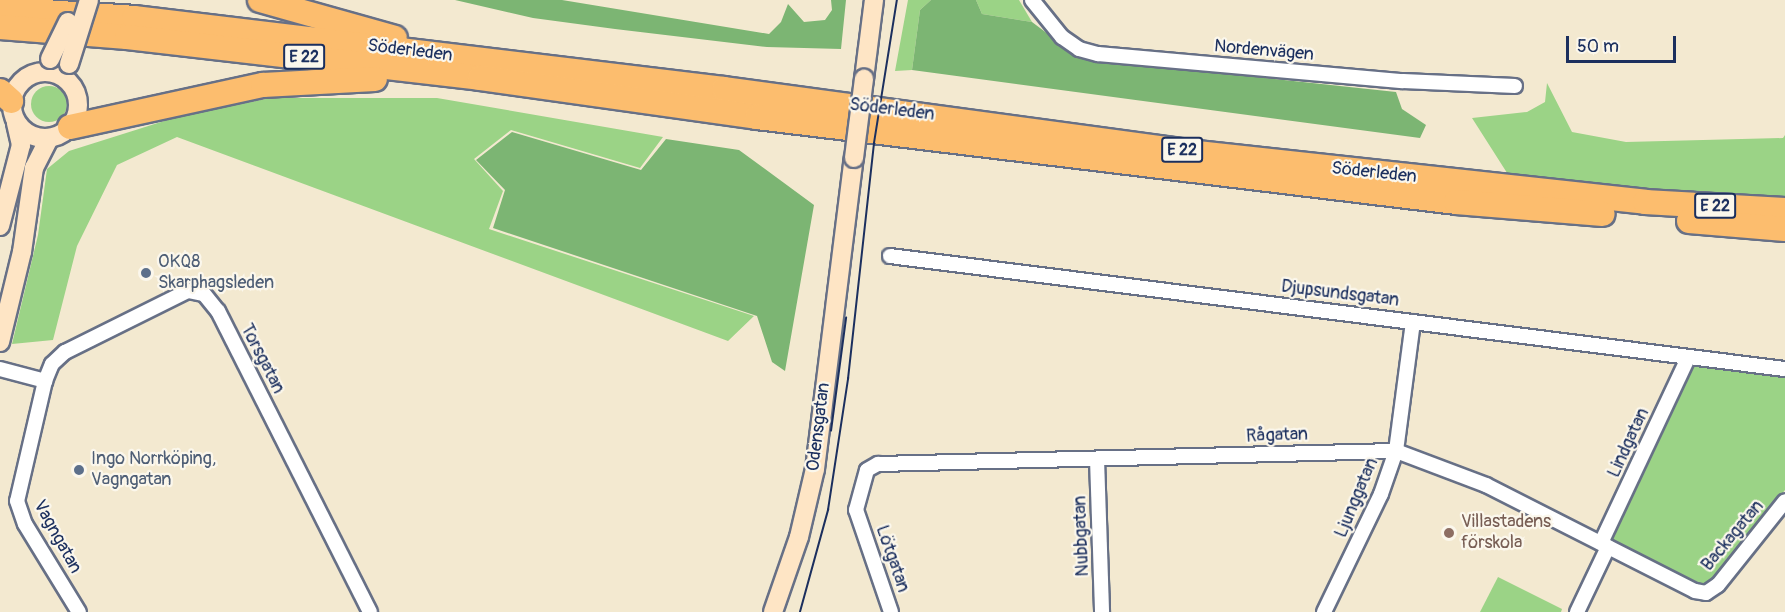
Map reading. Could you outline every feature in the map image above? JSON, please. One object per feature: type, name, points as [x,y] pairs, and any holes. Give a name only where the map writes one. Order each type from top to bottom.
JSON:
[{"type":"highway","points":[[260,0],[475,68]]},
{"type":"highway","name":"Söderleden","points":[[0,9],[134,18],[475,68],[757,117],[1456,202],[1785,228]]},
{"type":"highway","name":"Söderleden","points":[[0,27],[475,68],[1209,154],[1645,202],[1785,210]]},
{"type":"highway","points":[[70,127],[263,85],[475,68]]},
{"type":"main road","points":[[0,226],[21,145],[9,105],[21,81],[50,59],[76,0]]},
{"type":"main road","points":[[9,105],[35,137],[49,138],[70,127],[78,110],[69,64],[89,0]]},
{"type":"main road","name":"Odensgatan","points":[[773,612],[800,537],[815,469],[874,0]]},
{"type":"main road","points":[[33,73],[56,73],[73,86]]},
{"type":"main road","points":[[0,342],[22,252],[34,168],[49,138]]},
{"type":"street","name":"Nordenvägen","points":[[1032,0],[1062,37],[1079,49],[1098,54],[1403,81],[1515,86]]},
{"type":"street","name":"Djupsundsgatan","points":[[890,255],[1785,369]]},
{"type":"street","name":"Torsgatan","points":[[45,381],[52,364],[65,352],[188,291],[204,294],[218,311],[370,612]]},
{"type":"street","name":"Ljunggatan","points":[[1324,612],[1381,494],[1396,451],[1413,322]]},
{"type":"street","name":"Lindgatan","points":[[1577,612],[1688,358]]},
{"type":"street","points":[[0,369],[45,381]]},
{"type":"street","name":"Vagngatan","points":[[45,381],[17,501],[25,524],[79,612]]},
{"type":"street","name":"Rågatan","points":[[859,517],[861,485],[867,470],[878,464],[1396,451],[1486,485],[1695,591],[1707,593]]},
{"type":"street","name":"Nubbgatan","points":[[1097,459],[1102,612]]},
{"type":"street","name":"Backagatan","points":[[1707,593],[1718,585],[1785,501]]},
{"type":"street","name":"Lötgatan","points":[[859,517],[891,612]]},
{"type":"green space","points":[[455,0],[562,0],[769,34],[781,22],[788,4],[804,22],[825,20],[832,10],[831,0],[846,0],[841,49],[767,47],[615,29],[533,18]]},
{"type":"green space","points":[[908,0],[931,0],[920,10],[912,70],[895,71]]},
{"type":"green space","points":[[931,0],[976,0],[982,14],[1032,22],[1080,58],[1396,92],[1402,109],[1426,125],[1420,138],[912,70],[920,10]]},
{"type":"green space","points":[[976,0],[1019,0],[1032,22],[982,14]]},
{"type":"green space","points":[[1547,83],[1572,132],[1626,142],[1783,138],[1785,135],[1785,197],[1622,190],[1509,176],[1472,118],[1527,112],[1545,102]]},
{"type":"green space","points":[[49,86],[62,91],[67,104],[62,117],[49,122],[36,117],[31,104],[36,91]]},
{"type":"green space","points":[[271,98],[437,98],[663,137],[640,168],[511,130],[474,159],[503,191],[489,229],[754,316],[728,341],[177,137],[117,165],[77,246],[53,340],[12,344],[38,235],[47,169],[69,151],[180,116]]},
{"type":"green space","points":[[512,132],[641,170],[666,139],[739,150],[814,205],[785,371],[772,362],[757,316],[493,228],[505,190],[476,160]]},
{"type":"green space","points":[[1692,366],[1785,377],[1785,490],[1710,588],[1611,540]]},
{"type":"green space","points":[[1498,577],[1562,609],[1561,612],[1480,612]]},
{"type":"tram line","points":[[800,612],[828,510],[848,379],[874,143],[897,0]]},
{"type":"tram line","points":[[831,431],[846,318]]},
{"type":"place","name":"OKQ8 Skarphagsleden","points":[[146,273]]},
{"type":"place","name":"Ingo Norrköping, Vagngatan","points":[[79,470]]},
{"type":"place","name":"Villastadens förskola","points":[[1449,533]]}]
